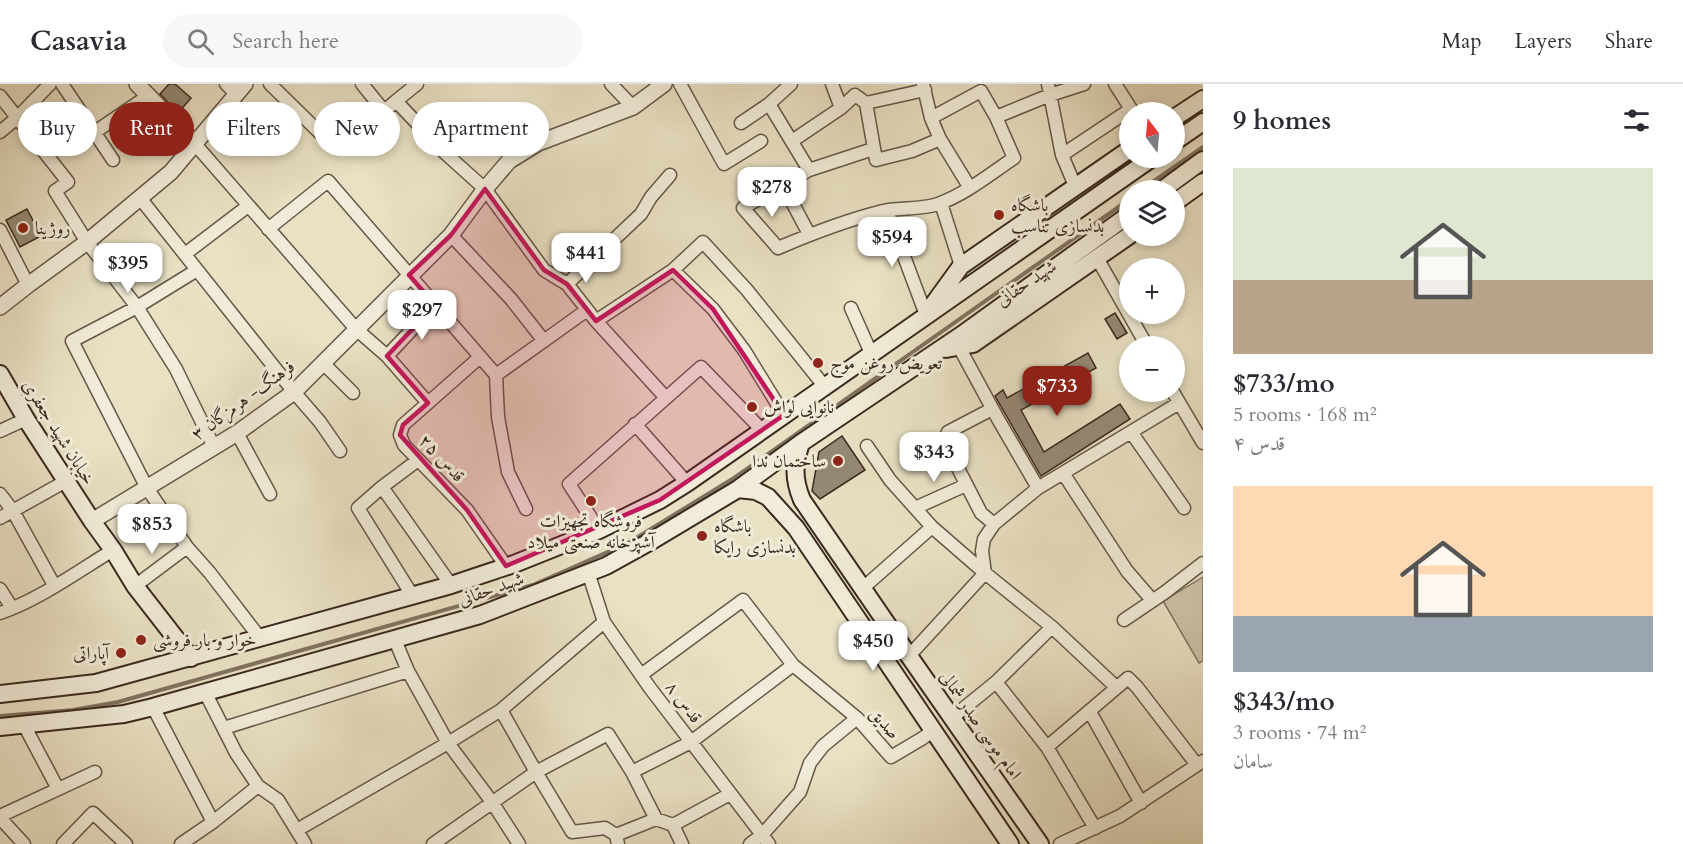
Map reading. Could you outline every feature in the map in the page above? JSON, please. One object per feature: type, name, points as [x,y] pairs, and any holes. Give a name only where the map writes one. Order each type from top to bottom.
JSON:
[{"type":"main road","points":[[1185,111],[1203,99]]},
{"type":"main road","points":[[1185,134],[1203,122]]},
{"type":"main road","name":"شهید حقانی","points":[[926,315],[961,266],[1119,156]]},
{"type":"main road","points":[[1176,180],[1203,160]]},
{"type":"main road","name":"شهید حقانی","points":[[0,694],[96,683],[190,658],[452,585],[599,530],[660,500],[687,483],[1138,168]]},
{"type":"main road","points":[[1185,195],[1203,182]]},
{"type":"main road","points":[[959,342],[1119,222]]},
{"type":"main road","name":"شهید حقانی","points":[[0,727],[124,714],[153,707],[480,615],[606,566],[738,489],[801,442],[940,350],[959,342],[973,344],[1119,243]]},
{"type":"main road","name":"خیابان شهید جعفری","points":[[0,374],[26,419],[135,586],[190,658]]},
{"type":"main road","name":"امام موسی صدر شمالی","points":[[801,442],[795,473],[802,500],[1040,844]]},
{"type":"main road","points":[[738,489],[756,491],[768,497],[796,528],[1011,844]]},
{"type":"main road","points":[[783,514],[786,505],[792,501],[802,500]]},
{"type":"street","points":[[33,102],[50,84]]},
{"type":"street","points":[[62,84],[74,102]]},
{"type":"street","points":[[137,84],[195,144],[356,329],[387,356],[428,403]]},
{"type":"street","points":[[270,84],[314,127]]},
{"type":"street","points":[[362,84],[384,111],[417,84]]},
{"type":"street","points":[[611,84],[633,107]]},
{"type":"street","name":"فرهنگ- هرمزگان ۳","points":[[92,521],[237,433],[294,392],[451,235],[509,161],[538,143],[633,107],[664,84]]},
{"type":"street","points":[[680,84],[724,164],[761,141]]},
{"type":"street","points":[[832,84],[841,108]]},
{"type":"street","points":[[996,117],[1049,89],[1084,84]]},
{"type":"street","points":[[1062,155],[1131,109],[1115,84]]},
{"type":"street","points":[[0,307],[87,242],[171,172],[195,144],[236,87]]},
{"type":"street","points":[[741,123],[769,104],[783,87]]},
{"type":"street","points":[[866,103],[924,87],[931,117],[940,139],[970,188]]},
{"type":"street","points":[[1049,89],[1062,155],[1075,186]]},
{"type":"street","points":[[873,149],[809,170],[743,208],[778,248],[844,221],[887,210],[925,208],[941,203],[970,188],[1014,158],[996,117],[981,91],[931,117]]},
{"type":"street","points":[[792,141],[841,108],[855,95],[866,103],[876,160],[912,151],[940,139]]},
{"type":"street","points":[[0,96],[18,117],[0,132]]},
{"type":"street","points":[[97,130],[148,96]]},
{"type":"street","points":[[396,101],[412,118]]},
{"type":"street","points":[[769,104],[809,170]]},
{"type":"street","points":[[97,136],[113,160]]},
{"type":"street","points":[[48,156],[68,182],[55,191],[87,242],[137,307],[176,369],[214,447]]},
{"type":"street","points":[[448,156],[485,189],[544,270],[567,284],[596,321],[666,398]]},
{"type":"street","points":[[567,284],[641,214],[651,197],[670,175]]},
{"type":"street","points":[[268,229],[328,181],[496,375],[498,417],[508,472],[526,509]]},
{"type":"street","points":[[783,185],[808,234]]},
{"type":"street","points":[[140,198],[320,422],[340,451]]},
{"type":"street","points":[[941,203],[961,266]]},
{"type":"street","points":[[185,254],[248,206]]},
{"type":"street","points":[[887,210],[926,315]]},
{"type":"street","points":[[0,231],[28,285]]},
{"type":"street","points":[[451,235],[511,299],[544,341]]},
{"type":"street","points":[[596,321],[673,270],[703,242],[747,290],[825,387]]},
{"type":"street","points":[[1097,258],[1141,336]]},
{"type":"street","points":[[197,270],[137,307],[72,341],[147,488],[187,547],[260,638]]},
{"type":"street","points":[[673,270],[719,317],[744,350],[784,415]]},
{"type":"street","points":[[387,356],[435,305]]},
{"type":"street","points":[[851,308],[872,353]]},
{"type":"street","points":[[496,375],[587,310]]},
{"type":"street","points":[[959,342],[992,409],[1038,488]]},
{"type":"street","name":"قدس ۲۵","points":[[480,357],[403,425],[400,435],[404,444],[418,460],[467,510],[506,566]]},
{"type":"street","points":[[322,363],[353,393]]},
{"type":"street","points":[[599,530],[569,484],[701,367],[762,430]]},
{"type":"street","points":[[985,573],[982,551],[984,540],[994,524],[1038,488],[1179,403],[1203,443]]},
{"type":"street","points":[[992,409],[948,432],[944,441],[981,513],[994,524]]},
{"type":"street","points":[[0,431],[26,419]]},
{"type":"street","points":[[635,424],[687,483]]},
{"type":"street","points":[[1131,432],[1184,508]]},
{"type":"street","points":[[237,433],[270,494]]},
{"type":"street","points":[[867,446],[890,480],[932,527],[1052,627],[1116,687]]},
{"type":"street","points":[[412,595],[358,508],[418,460]]},
{"type":"street","points":[[1063,473],[1127,571],[1152,600]]},
{"type":"street","points":[[0,518],[66,481]]},
{"type":"street","points":[[915,508],[966,485]]},
{"type":"street","points":[[382,487],[452,585]]},
{"type":"street","points":[[0,494],[13,511],[54,585]]},
{"type":"street","points":[[863,588],[932,527]]},
{"type":"street","points":[[135,586],[187,547]]},
{"type":"street","points":[[0,589],[6,610],[113,550]]},
{"type":"street","points":[[1124,620],[1203,563]]},
{"type":"street","name":"قدس ۸","points":[[588,572],[604,622],[730,795],[766,839]]},
{"type":"street","points":[[909,656],[985,573]]},
{"type":"street","name":"صدیق","points":[[641,675],[743,600],[793,665],[857,718],[891,757],[933,730]]},
{"type":"street","points":[[297,830],[501,710],[604,622]]},
{"type":"street","points":[[953,717],[996,682],[1052,627]]},
{"type":"street","points":[[395,640],[408,671],[448,743],[492,802],[519,844]]},
{"type":"street","points":[[632,772],[691,742],[793,665]]},
{"type":"street","points":[[224,728],[408,671]]},
{"type":"street","points":[[1047,747],[1128,678],[1200,763],[1141,803],[1060,844]]},
{"type":"street","points":[[996,682],[1047,747],[1095,828]]},
{"type":"street","points":[[206,692],[236,753],[258,786],[278,800],[305,844]]},
{"type":"street","points":[[153,707],[213,822]]},
{"type":"street","points":[[501,710],[572,832],[604,828],[617,840],[656,819]]},
{"type":"street","points":[[1090,712],[1141,803]]},
{"type":"street","points":[[750,844],[766,839],[800,792],[810,763],[824,746],[857,718]]},
{"type":"street","points":[[24,725],[58,789]]},
{"type":"street","points":[[433,844],[536,772],[608,734],[632,772],[656,819],[672,825],[682,844]]},
{"type":"street","points":[[24,844],[0,817],[95,772]]},
{"type":"street","points":[[181,844],[258,786]]},
{"type":"street","points":[[672,825],[730,795]]},
{"type":"street","points":[[63,844],[93,813],[126,844]]},
{"type":"highlighted area","points":[[485,189],[544,270],[567,284],[596,321],[673,270],[713,309],[784,415],[660,500],[506,566],[467,510],[400,435],[403,425],[428,403],[387,356],[435,305],[409,275],[451,235]]},
{"type":"shaded area","points":[[1203,577],[1203,661],[1199,663],[1163,601]]},
{"type":"building","points":[[169,84],[175,84],[191,98],[188,102],[168,102],[160,94]]},
{"type":"building","name":"روژینا","points":[[27,209],[41,236],[20,247],[6,220]]},
{"type":"building","points":[[1115,313],[1119,324],[1122,324],[1127,333],[1117,339],[1105,319]]},
{"type":"building","points":[[1088,353],[1096,368],[1021,410],[1044,452],[1120,404],[1130,419],[1041,476],[995,396],[1003,390],[1007,398]]},
{"type":"building","name":"ساختمان ندا","points":[[842,436],[865,470],[820,499],[812,491],[819,452]]},
{"type":"waterway","points":[[1155,180],[1203,147]]},
{"type":"waterway","points":[[0,716],[73,710],[118,702],[533,585],[628,543],[734,478],[1119,207]]},
{"type":"place","name":"باشگاه بدنسازی تناسب","points":[[999,215]]},
{"type":"place","name":"روژینا","points":[[23,228]]},
{"type":"place","name":"تعویض روغن موج","points":[[818,363]]},
{"type":"place","name":"نانوایی لواش","points":[[752,407]]},
{"type":"place","name":"ساختمان ندا","points":[[838,461]]},
{"type":"place","name":"فروشگاه تجهیزات آشپزخانه صنعتی میلاد","points":[[591,501]]},
{"type":"place","name":"باشگاه بدنسازی رایکا","points":[[702,536]]},
{"type":"place","name":"خوار و بار فروشی","points":[[141,640]]},
{"type":"place","name":"آپاراتی","points":[[121,653]]}]
